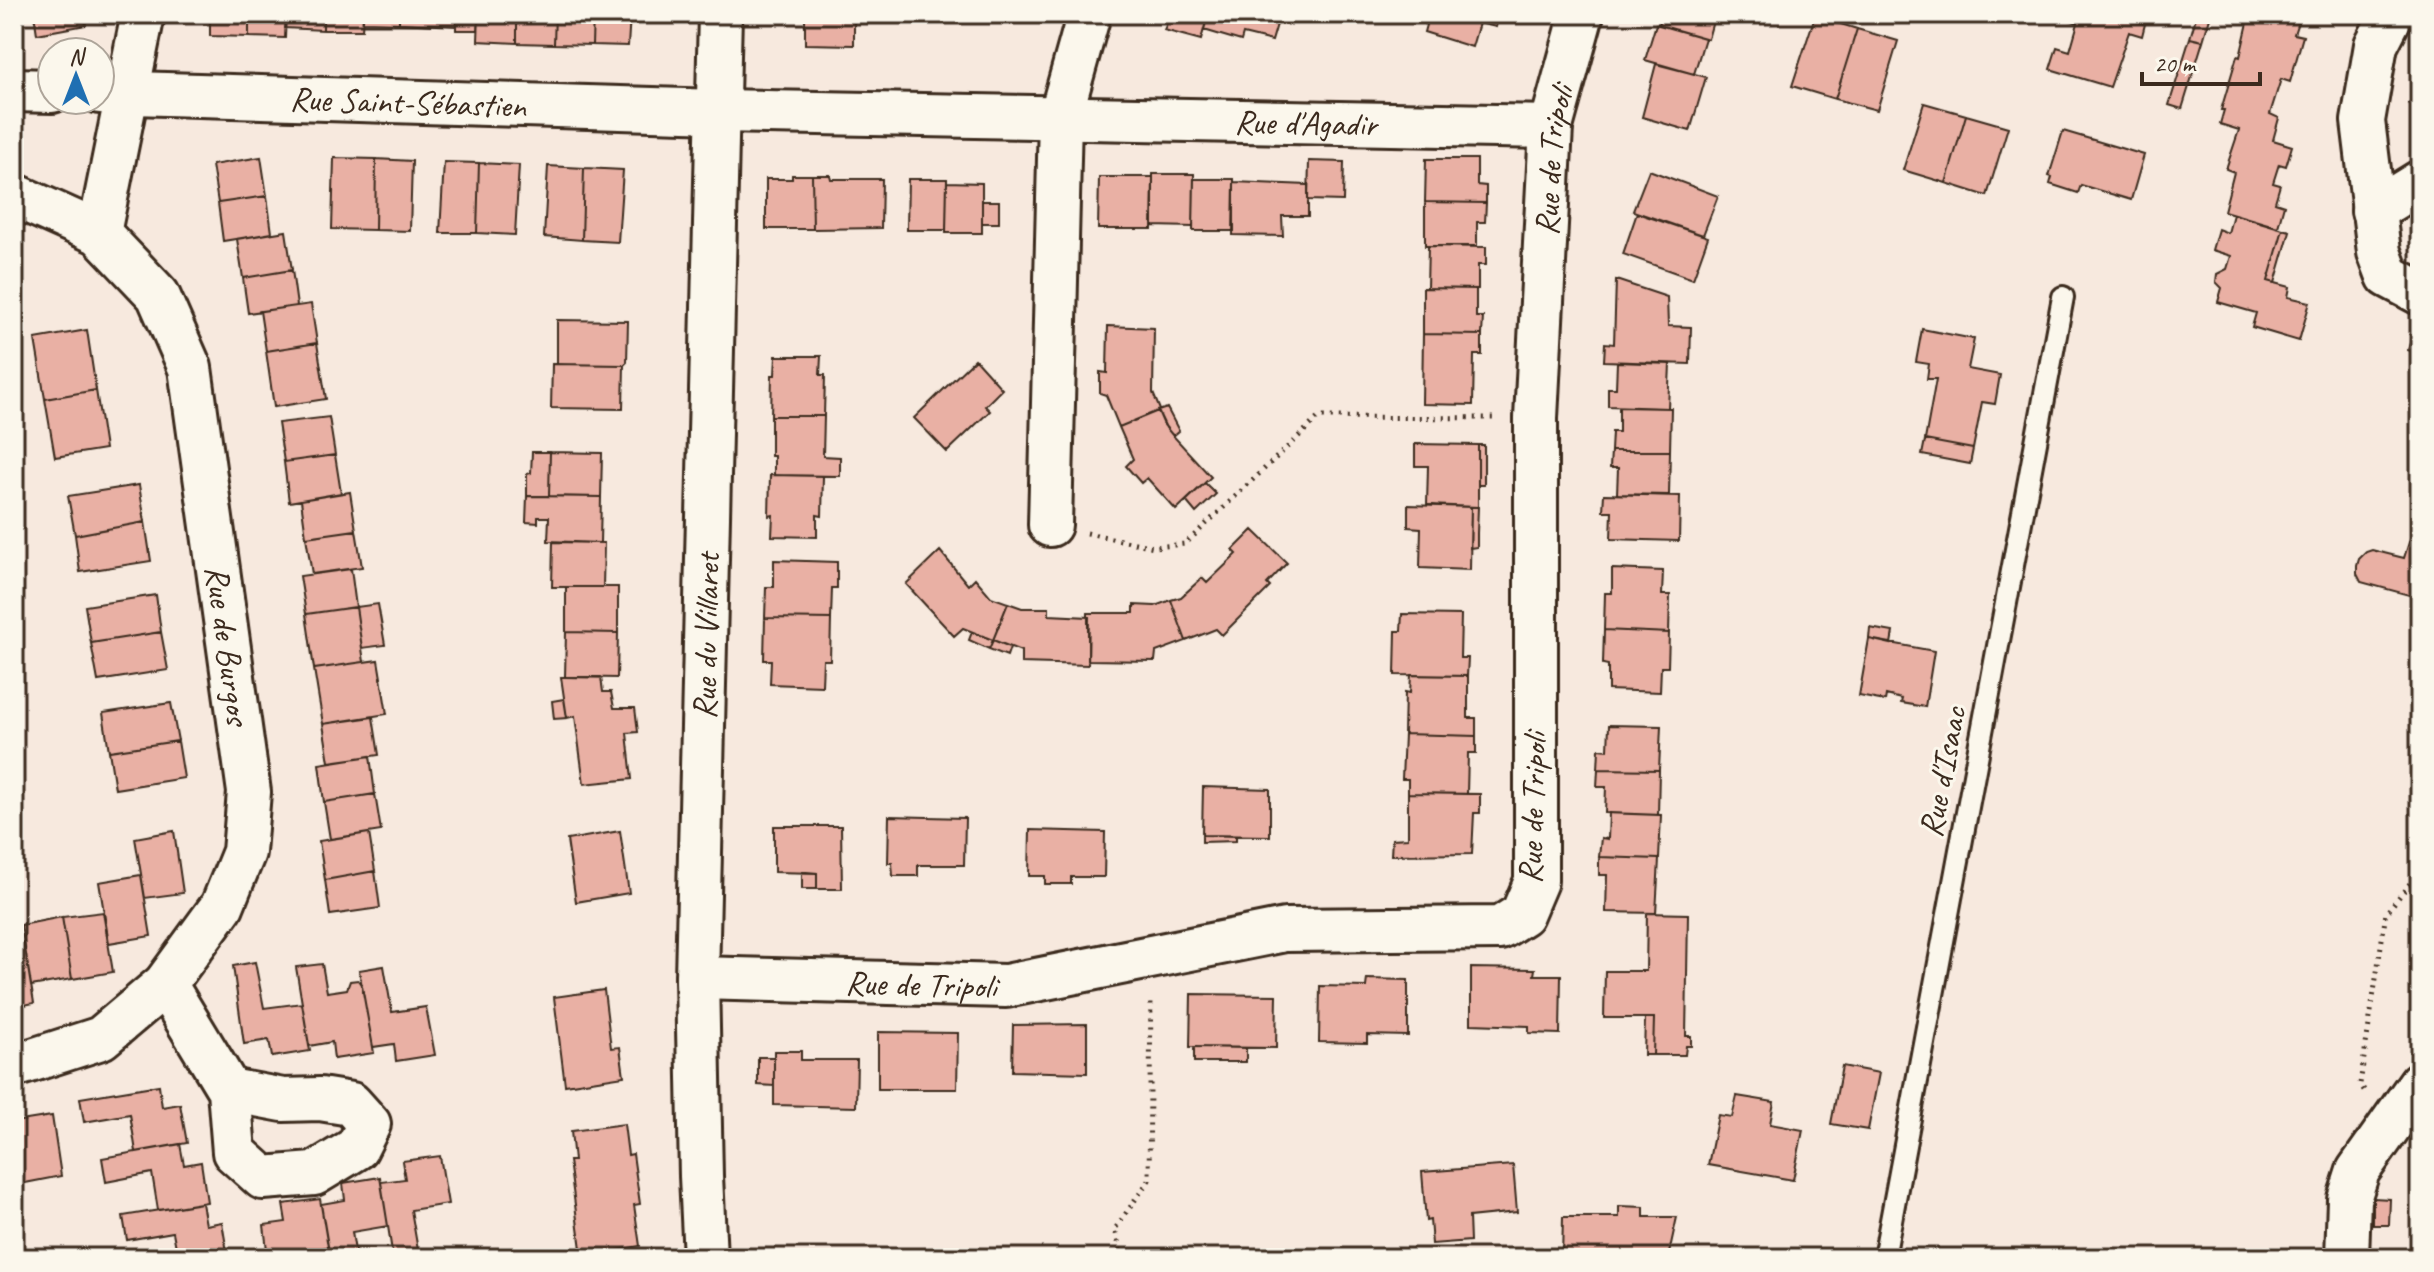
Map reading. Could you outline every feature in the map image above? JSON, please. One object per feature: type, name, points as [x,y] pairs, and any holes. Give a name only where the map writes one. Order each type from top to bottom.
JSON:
[{"type":"street","points":[[116,87],[143,14]]},
{"type":"street","name":"Rue du Villaret","points":[[705,1258],[697,978],[720,14]]},
{"type":"street","points":[[1050,525],[1060,118],[1089,14]]},
{"type":"street","name":"Rue de Tripoli","points":[[697,978],[1006,986],[1285,930],[1500,928],[1522,914],[1536,881],[1536,418],[1551,127],[1582,14]]},
{"type":"street","points":[[2392,14],[2376,45],[2363,121],[2379,252],[2388,276],[2420,293]]},
{"type":"street","points":[[14,90],[36,91]]},
{"type":"street","name":"Rue Saint-Sébastien","points":[[116,92],[717,111]]},
{"type":"street","name":"Rue d'Agadir","points":[[717,111],[1551,127]]},
{"type":"street","points":[[99,233],[111,116]]},
{"type":"street","points":[[2373,211],[2420,182]]},
{"type":"street","name":"Rue de Burgos","points":[[14,195],[99,233],[158,295],[190,368],[249,792],[244,852],[222,906],[165,984],[101,1038],[14,1066]]},
{"type":"street","points":[[165,984],[229,1090]]},
{"type":"street","points":[[2347,1258],[2349,1199],[2358,1171],[2420,1083]]},
{"type":"lane","name":"Rue d'Isaac","points":[[1884,1258],[2063,297]]},
{"type":"path","points":[[1050,525],[1154,547],[1185,544],[1319,417],[1536,418]]},
{"type":"path","points":[[2386,1130],[2360,1084],[2386,913],[2420,871]]},
{"type":"path","points":[[1122,1258],[1115,1229],[1149,1180],[1151,957]]},
{"type":"building","points":[[34,14],[84,14],[86,25],[37,34]]},
{"type":"building","points":[[210,14],[249,14],[249,37],[210,36]]},
{"type":"building","points":[[249,14],[286,14],[285,38],[249,37]]},
{"type":"building","points":[[286,14],[323,14],[323,30],[285,28]]},
{"type":"building","points":[[323,14],[363,14],[362,30],[323,30]]},
{"type":"building","points":[[363,14],[399,14],[399,23],[363,22]]},
{"type":"building","points":[[399,14],[456,14],[456,26],[399,23]]},
{"type":"building","points":[[456,14],[479,14],[478,30],[456,30]]},
{"type":"building","points":[[479,14],[517,14],[517,43],[478,41]]},
{"type":"building","points":[[517,14],[555,14],[554,44],[517,43]]},
{"type":"building","points":[[555,14],[593,14],[592,45],[554,44]]},
{"type":"building","points":[[593,14],[630,14],[628,46],[592,45]]},
{"type":"building","points":[[788,14],[854,14],[854,45],[805,44],[805,19],[788,19]]},
{"type":"building","points":[[1208,14],[1201,40],[1164,30],[1167,23],[1137,15]]},
{"type":"building","points":[[1208,14],[1280,14],[1272,41],[1243,34],[1241,41],[1204,30]]},
{"type":"building","points":[[1429,14],[1499,14],[1496,27],[1479,23],[1472,47],[1424,32]]},
{"type":"building","points":[[1662,14],[1715,14],[1708,39],[1659,25]]},
{"type":"building","points":[[2062,14],[2113,14],[2145,24],[2142,36],[2129,32],[2110,87],[2050,69],[2057,47],[2070,51],[2078,23],[2061,17]]},
{"type":"building","points":[[2197,14],[2211,14],[2203,41],[2190,38]]},
{"type":"building","points":[[2250,14],[2300,16],[2294,34],[2303,36],[2290,82],[2281,79],[2270,114],[2279,118],[2273,140],[2292,146],[2286,166],[2279,164],[2273,183],[2280,185],[2275,202],[2284,205],[2278,227],[2224,211],[2234,172],[2226,169],[2239,130],[2220,124],[2224,110],[2221,110],[2237,56],[2240,57]]},
{"type":"building","points":[[1815,16],[1857,29],[1835,99],[1792,86]]},
{"type":"building","points":[[1656,24],[1705,38],[1694,74],[1645,60]]},
{"type":"building","points":[[1857,29],[1898,41],[1877,110],[1835,99]]},
{"type":"building","points":[[2190,38],[2203,41],[2182,109],[2169,105]]},
{"type":"building","points":[[1656,64],[1706,77],[1690,131],[1642,117]]},
{"type":"building","points":[[1924,103],[1966,115],[1946,183],[1903,170]]},
{"type":"building","points":[[1966,115],[2008,127],[1987,196],[1946,183]]},
{"type":"building","points":[[2063,131],[2144,155],[2131,200],[2081,185],[2078,193],[2050,184],[2052,177],[2049,176]]},
{"type":"building","points":[[261,157],[267,196],[218,203],[212,165]]},
{"type":"building","points":[[334,158],[376,159],[375,230],[332,229]]},
{"type":"building","points":[[376,159],[412,161],[410,231],[375,230]]},
{"type":"building","points":[[1426,159],[1477,159],[1477,185],[1486,186],[1486,203],[1425,202]]},
{"type":"building","points":[[1309,161],[1344,162],[1343,201],[1308,200]]},
{"type":"building","points":[[444,162],[479,163],[477,233],[440,233]]},
{"type":"building","points":[[479,163],[519,165],[515,235],[477,233]]},
{"type":"building","points":[[548,166],[584,168],[582,240],[544,237]]},
{"type":"building","points":[[584,168],[623,170],[618,242],[582,240]]},
{"type":"building","points":[[1649,170],[1718,196],[1703,235],[1633,211]]},
{"type":"building","points":[[1153,174],[1194,174],[1193,227],[1153,226]]},
{"type":"building","points":[[792,175],[812,175],[813,229],[766,229],[766,179],[792,179]]},
{"type":"building","points":[[812,175],[830,175],[831,179],[882,179],[881,228],[813,229]]},
{"type":"building","points":[[1099,177],[1153,177],[1152,229],[1098,229]]},
{"type":"building","points":[[908,179],[947,179],[946,230],[907,230]]},
{"type":"building","points":[[1194,179],[1234,179],[1234,231],[1193,231]]},
{"type":"building","points":[[947,182],[982,183],[982,233],[946,233]]},
{"type":"building","points":[[1234,182],[1308,185],[1308,216],[1282,216],[1283,236],[1233,235]]},
{"type":"building","points":[[267,196],[272,233],[223,241],[218,203]]},
{"type":"building","points":[[982,201],[999,201],[999,223],[982,223]]},
{"type":"building","points":[[1425,202],[1486,203],[1485,222],[1477,222],[1477,246],[1425,246]]},
{"type":"building","points":[[1637,213],[1708,237],[1693,279],[1623,254]]},
{"type":"building","points":[[2233,214],[2283,229],[2268,281],[2290,287],[2288,297],[2310,302],[2299,341],[2252,327],[2256,313],[2218,302],[2222,288],[2216,282],[2217,274],[2227,269],[2231,256],[2212,250],[2218,229],[2228,233]]},
{"type":"building","points":[[2283,229],[2290,231],[2275,283],[2268,281]]},
{"type":"building","points":[[286,231],[292,270],[243,278],[237,239]]},
{"type":"building","points":[[1428,246],[1486,247],[1486,265],[1478,265],[1478,289],[1427,288]]},
{"type":"building","points":[[292,270],[297,306],[248,313],[243,278]]},
{"type":"building","points":[[1616,280],[1667,297],[1668,326],[1691,327],[1690,364],[1604,361],[1605,343],[1614,344]]},
{"type":"building","points":[[1423,288],[1476,289],[1476,317],[1483,317],[1482,335],[1423,334]]},
{"type":"building","points":[[311,304],[317,343],[266,351],[260,311]]},
{"type":"building","points":[[557,320],[628,321],[627,362],[624,365],[557,364]]},
{"type":"building","points":[[2415,325],[2420,326],[2420,354],[2408,350]]},
{"type":"building","points":[[1108,326],[1154,328],[1153,393],[1160,410],[1119,427],[1106,395],[1100,393],[1100,372],[1107,373]]},
{"type":"building","points":[[1922,329],[1974,339],[1968,369],[2000,375],[1995,404],[1982,402],[1973,449],[1925,440],[1936,379],[1927,379],[1929,364],[1916,362]]},
{"type":"building","points":[[87,330],[96,390],[45,399],[35,339]]},
{"type":"building","points":[[1423,334],[1482,335],[1482,355],[1474,355],[1473,405],[1422,404]]},
{"type":"building","points":[[317,343],[326,399],[274,407],[266,351]]},
{"type":"building","points":[[776,356],[821,356],[820,375],[825,375],[824,416],[771,416],[772,375],[775,375]]},
{"type":"building","points":[[975,359],[1002,389],[985,406],[990,411],[947,452],[914,418]]},
{"type":"building","points":[[1617,362],[1670,364],[1668,408],[1608,406],[1608,388],[1616,388]]},
{"type":"building","points":[[552,364],[624,365],[623,409],[551,408]]},
{"type":"building","points":[[96,390],[105,449],[55,457],[45,399]]},
{"type":"building","points":[[1619,407],[1671,408],[1670,451],[1611,451],[1612,432],[1619,432]]},
{"type":"building","points":[[1167,408],[1179,431],[1173,436],[1158,411]]},
{"type":"building","points":[[1158,411],[1166,428],[1211,477],[1176,510],[1147,478],[1141,483],[1126,466],[1133,459],[1119,427]]},
{"type":"building","points":[[771,416],[824,416],[823,456],[840,457],[840,476],[774,475]]},
{"type":"building","points":[[329,417],[335,455],[284,462],[278,423]]},
{"type":"building","points":[[1925,440],[1973,449],[1970,464],[1922,455]]},
{"type":"building","points":[[1415,444],[1478,445],[1478,507],[1427,505],[1428,466],[1415,466]]},
{"type":"building","points":[[1478,445],[1484,445],[1484,485],[1478,485]]},
{"type":"building","points":[[1611,451],[1670,451],[1669,495],[1617,494],[1618,468],[1610,468]]},
{"type":"building","points":[[532,452],[550,452],[549,496],[527,496],[527,474],[531,473]]},
{"type":"building","points":[[550,452],[602,453],[601,497],[549,496]]},
{"type":"building","points":[[335,455],[341,493],[289,502],[284,462]]},
{"type":"building","points":[[770,475],[823,476],[822,516],[817,515],[817,537],[772,536]]},
{"type":"building","points":[[1205,483],[1216,494],[1196,513],[1186,501]]},
{"type":"building","points":[[139,485],[145,522],[75,535],[68,496]]},
{"type":"building","points":[[350,492],[356,530],[306,537],[301,500]]},
{"type":"building","points":[[1604,494],[1680,496],[1679,541],[1611,539],[1612,511],[1603,511]]},
{"type":"building","points":[[527,496],[601,497],[600,543],[548,541],[549,517],[538,517],[538,523],[526,522]]},
{"type":"building","points":[[1408,505],[1471,507],[1470,570],[1420,568],[1421,528],[1408,527]]},
{"type":"building","points":[[1471,507],[1478,507],[1477,547],[1470,548]]},
{"type":"building","points":[[145,522],[151,561],[80,572],[75,535]]},
{"type":"building","points":[[356,530],[362,567],[312,574],[306,537]]},
{"type":"building","points":[[1253,530],[1287,563],[1267,584],[1270,587],[1222,635],[1216,629],[1186,641],[1171,600],[1181,597],[1202,578],[1207,583],[1237,554],[1233,550]]},
{"type":"building","points":[[2410,539],[2420,542],[2420,598],[2361,582],[2357,566],[2366,552],[2372,550],[2404,558]]},
{"type":"building","points":[[553,542],[604,543],[603,587],[552,587]]},
{"type":"building","points":[[940,551],[968,585],[975,578],[991,597],[1008,603],[993,640],[963,628],[954,636],[906,584]]},
{"type":"building","points":[[774,560],[837,562],[837,588],[832,588],[831,619],[765,618],[766,587],[774,587]]},
{"type":"building","points":[[351,569],[356,607],[306,614],[300,576]]},
{"type":"building","points":[[1612,569],[1663,571],[1662,595],[1670,595],[1669,633],[1604,630],[1605,593],[1612,593]]},
{"type":"building","points":[[566,587],[618,587],[618,633],[566,632]]},
{"type":"building","points":[[156,595],[161,632],[91,643],[85,606]]},
{"type":"building","points":[[1171,600],[1186,641],[1156,652],[1155,661],[1088,660],[1088,613],[1134,613],[1134,605],[1155,606]]},
{"type":"building","points":[[1008,603],[1022,608],[1049,608],[1049,615],[1089,617],[1088,665],[1021,663],[1021,651],[993,640]]},
{"type":"building","points":[[378,604],[385,645],[362,648],[356,607]]},
{"type":"building","points":[[356,607],[364,662],[314,669],[306,614]]},
{"type":"building","points":[[1402,614],[1461,615],[1460,658],[1468,658],[1467,676],[1395,675],[1396,631],[1401,631]]},
{"type":"building","points":[[765,618],[831,619],[830,660],[823,660],[822,686],[770,684],[771,660],[764,660]]},
{"type":"building","points":[[1870,628],[1893,632],[1891,644],[1869,639]]},
{"type":"building","points":[[1604,630],[1669,633],[1668,667],[1661,667],[1660,692],[1608,690],[1608,665],[1603,664]]},
{"type":"building","points":[[161,632],[168,670],[98,681],[91,643]]},
{"type":"building","points":[[566,632],[618,633],[617,678],[565,677]]},
{"type":"building","points":[[972,632],[993,640],[989,649],[969,640]]},
{"type":"building","points":[[1869,639],[1934,651],[1925,707],[1901,703],[1902,699],[1886,695],[1885,701],[1859,696]]},
{"type":"building","points":[[993,640],[1010,647],[1007,656],[989,649]]},
{"type":"building","points":[[378,660],[387,714],[323,724],[314,669]]},
{"type":"building","points":[[1411,675],[1468,676],[1468,718],[1476,718],[1476,736],[1404,734],[1405,692],[1410,693]]},
{"type":"building","points":[[561,677],[601,677],[603,692],[611,692],[614,708],[635,708],[638,732],[627,733],[632,779],[584,784],[575,716],[567,718]]},
{"type":"building","points":[[564,699],[567,718],[554,719],[552,701]]},
{"type":"building","points":[[171,703],[178,741],[109,751],[103,713]]},
{"type":"building","points":[[373,717],[379,755],[329,762],[323,724]]},
{"type":"building","points":[[1609,725],[1661,726],[1659,770],[1598,769],[1599,749],[1608,750]]},
{"type":"building","points":[[1404,734],[1476,736],[1476,753],[1468,753],[1467,794],[1408,793],[1408,779],[1402,779]]},
{"type":"building","points":[[178,741],[184,778],[115,789],[109,751]]},
{"type":"building","points":[[370,756],[375,794],[324,802],[319,764]]},
{"type":"building","points":[[1598,769],[1659,770],[1658,815],[1605,813],[1606,787],[1597,787]]},
{"type":"building","points":[[1203,787],[1270,789],[1270,836],[1202,835]]},
{"type":"building","points":[[1408,793],[1480,794],[1480,813],[1474,813],[1472,854],[1391,855],[1392,839],[1408,838]]},
{"type":"building","points":[[375,794],[381,831],[330,839],[324,802]]},
{"type":"building","points":[[1609,813],[1661,815],[1659,859],[1599,857],[1601,838],[1608,839]]},
{"type":"building","points":[[889,816],[965,818],[964,865],[918,865],[918,876],[893,876],[892,863],[888,863]]},
{"type":"building","points":[[774,826],[841,826],[842,889],[817,889],[817,873],[774,872]]},
{"type":"building","points":[[1030,830],[1105,832],[1104,877],[1071,877],[1071,884],[1045,884],[1045,876],[1029,876]]},
{"type":"building","points":[[174,831],[183,893],[145,898],[135,838]]},
{"type":"building","points":[[620,831],[629,893],[576,902],[567,840]]},
{"type":"building","points":[[369,833],[375,871],[325,880],[319,841]]},
{"type":"building","points":[[1202,835],[1236,836],[1236,841],[1202,842]]},
{"type":"building","points":[[1599,857],[1659,859],[1656,913],[1606,912],[1607,875],[1599,875]]},
{"type":"building","points":[[375,871],[380,908],[330,915],[325,880]]},
{"type":"building","points":[[802,872],[817,873],[817,889],[802,889]]},
{"type":"building","points":[[141,875],[151,936],[109,943],[99,882]]},
{"type":"building","points":[[103,912],[113,972],[72,979],[62,917]]},
{"type":"building","points":[[1647,913],[1688,914],[1686,1036],[1691,1036],[1691,1046],[1686,1046],[1685,1055],[1653,1055],[1654,1018],[1604,1018],[1605,971],[1646,971]]},
{"type":"building","points":[[62,917],[72,979],[31,986],[21,925]]},
{"type":"building","points":[[24,942],[34,1003],[14,1007],[14,944]]},
{"type":"building","points":[[255,962],[264,1008],[302,1003],[310,1051],[272,1057],[269,1040],[244,1044],[233,966]]},
{"type":"building","points":[[322,964],[327,992],[347,989],[350,981],[358,980],[362,986],[374,1053],[334,1059],[332,1042],[309,1046],[296,967]]},
{"type":"building","points":[[384,966],[392,1012],[426,1007],[435,1055],[396,1061],[394,1044],[373,1047],[359,970]]},
{"type":"building","points":[[1471,968],[1535,969],[1534,975],[1561,975],[1560,1034],[1529,1033],[1529,1026],[1471,1024]]},
{"type":"building","points":[[1367,979],[1408,980],[1408,1036],[1367,1035],[1367,1043],[1319,1042],[1320,986],[1366,987]]},
{"type":"building","points":[[604,990],[611,1048],[620,1047],[624,1076],[565,1085],[554,997]]},
{"type":"building","points":[[1191,994],[1277,995],[1276,1048],[1190,1047]]},
{"type":"building","points":[[1645,1018],[1654,1018],[1653,1055],[1644,1055]]},
{"type":"building","points":[[1087,1024],[1087,1073],[1012,1071],[1013,1025]]},
{"type":"building","points":[[878,1032],[958,1033],[957,1089],[878,1089]]},
{"type":"building","points":[[1194,1047],[1246,1048],[1246,1062],[1194,1062]]},
{"type":"building","points":[[774,1051],[801,1051],[801,1060],[857,1060],[856,1107],[774,1105]]},
{"type":"building","points":[[758,1057],[774,1057],[774,1086],[758,1085]]},
{"type":"building","points":[[1842,1066],[1879,1073],[1868,1130],[1831,1124]]},
{"type":"building","points":[[159,1085],[162,1107],[180,1104],[187,1143],[136,1152],[130,1114],[84,1122],[80,1098]]},
{"type":"building","points":[[1737,1096],[1774,1102],[1770,1124],[1803,1130],[1793,1180],[1708,1165],[1718,1115],[1732,1117]]},
{"type":"building","points":[[52,1116],[61,1176],[20,1184],[14,1122]]},
{"type":"building","points":[[624,1124],[628,1155],[633,1154],[640,1204],[634,1205],[640,1246],[582,1256],[569,1161],[574,1161],[571,1131]]},
{"type":"building","points":[[180,1144],[184,1165],[201,1162],[207,1202],[158,1210],[152,1173],[106,1182],[102,1158]]},
{"type":"building","points":[[440,1156],[448,1204],[411,1210],[419,1256],[393,1258],[381,1182],[405,1179],[402,1161]]},
{"type":"building","points":[[1513,1165],[1517,1212],[1469,1217],[1470,1241],[1432,1244],[1430,1220],[1426,1221],[1422,1172]]},
{"type":"building","points":[[380,1177],[388,1226],[352,1232],[356,1258],[330,1258],[321,1204],[345,1200],[343,1183]]},
{"type":"building","points":[[2373,1198],[2390,1199],[2389,1225],[2373,1225]]},
{"type":"building","points":[[320,1199],[328,1247],[293,1253],[294,1258],[268,1258],[264,1225],[286,1222],[283,1204]]},
{"type":"building","points":[[202,1203],[206,1225],[222,1222],[228,1258],[178,1258],[173,1232],[127,1240],[123,1216]]},
{"type":"building","points":[[1619,1206],[1644,1207],[1644,1217],[1677,1217],[1668,1258],[1562,1258],[1563,1217],[1619,1217]]}]
